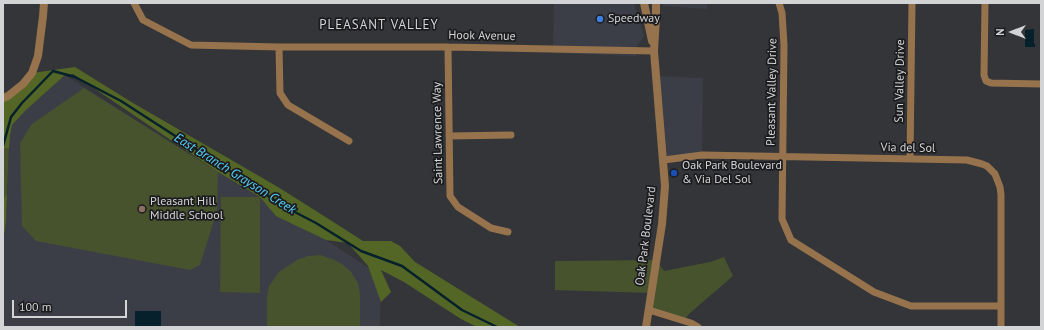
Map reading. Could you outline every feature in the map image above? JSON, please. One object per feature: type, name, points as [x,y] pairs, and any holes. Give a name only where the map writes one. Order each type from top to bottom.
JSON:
[{"type":"street","points":[[3,98],[8,96],[22,84],[32,73],[38,56],[44,3]]},
{"type":"street","name":"Hook Avenue","points":[[134,3],[143,20],[191,45],[279,47],[448,47],[654,51]]},
{"type":"street","name":"Oak Park Boulevard","points":[[644,3],[654,51]]},
{"type":"street","name":"Pleasant Valley Drive","points":[[779,3],[782,13],[784,45],[782,219],[791,240],[874,292],[911,306],[1001,306]]},
{"type":"street","name":"Sun Valley Drive","points":[[910,159],[912,3]]},
{"type":"street","points":[[985,3],[984,75],[986,81],[991,83],[1041,84]]},
{"type":"street","name":"Oak Park Boulevard","points":[[646,327],[665,201],[664,160],[654,51],[656,4]]},
{"type":"street","points":[[279,47],[280,93],[288,105],[349,141]]},
{"type":"street","name":"Saint Lawrence Way","points":[[448,47],[450,196],[458,207],[491,228],[508,232]]},
{"type":"street","points":[[449,136],[511,135]]},
{"type":"street","name":"Via del Sol","points":[[664,160],[702,155],[968,160],[987,166],[995,174],[1000,187],[1001,195],[1001,327]]},
{"type":"street","points":[[649,310],[691,323],[698,327]]},
{"type":"shaded area","points":[[554,3],[634,3],[644,36],[637,46],[636,56],[553,53]]},
{"type":"shaded area","points":[[663,3],[707,3],[707,9],[663,6]]},
{"type":"shaded area","name":"Pleasant Hill Middle School","points":[[65,75],[260,197],[381,276],[380,327],[3,327],[3,237],[6,221],[9,148],[12,125],[26,110]]},
{"type":"shaded area","points":[[656,76],[703,78],[702,155],[664,160]]},
{"type":"green space","points":[[75,67],[133,103],[278,187],[363,241],[391,241],[400,246],[415,262],[520,327],[477,327],[461,319],[404,282],[381,270],[391,292],[381,302],[368,266],[348,243],[326,240],[276,216],[260,197],[218,172],[73,74],[65,75],[26,110],[12,125],[9,148],[3,149],[3,98],[32,73]]},
{"type":"green space","points":[[84,88],[218,172],[217,211],[200,265],[190,270],[36,241],[22,226],[20,143],[32,124]]},
{"type":"green space","points":[[9,148],[7,194],[3,199],[3,149]]},
{"type":"green space","points":[[7,194],[6,221],[3,235],[3,199]]},
{"type":"green space","points":[[221,197],[260,197],[260,293],[220,292]]},
{"type":"green space","points":[[320,255],[342,264],[351,272],[358,283],[360,293],[360,327],[267,327],[267,297],[269,286],[279,272],[297,260],[308,256]]},
{"type":"green space","points":[[724,257],[733,276],[684,320],[649,310],[651,293],[555,290],[555,261],[656,260],[664,271],[710,262]]},
{"type":"water","points":[[1034,29],[1035,47],[1025,47],[1025,30]]},
{"type":"water","points":[[135,311],[161,311],[161,327],[135,327]]},
{"type":"waterway","name":"East Branch Grayson Creek","points":[[3,146],[11,117],[22,103],[53,71],[75,77],[121,101],[287,208],[316,223],[361,251],[402,266],[462,310],[497,327]]},
{"type":"place","name":"Speedway","points":[[600,19]]},
{"type":"place","name":"Oak Park Boulevard & Via Del Sol","points":[[674,173]]},
{"type":"place","name":"Pleasant Hill Middle School","points":[[142,209]]},
{"type":"district","name":"PLEASANT VALLEY","points":[[379,25]]}]
